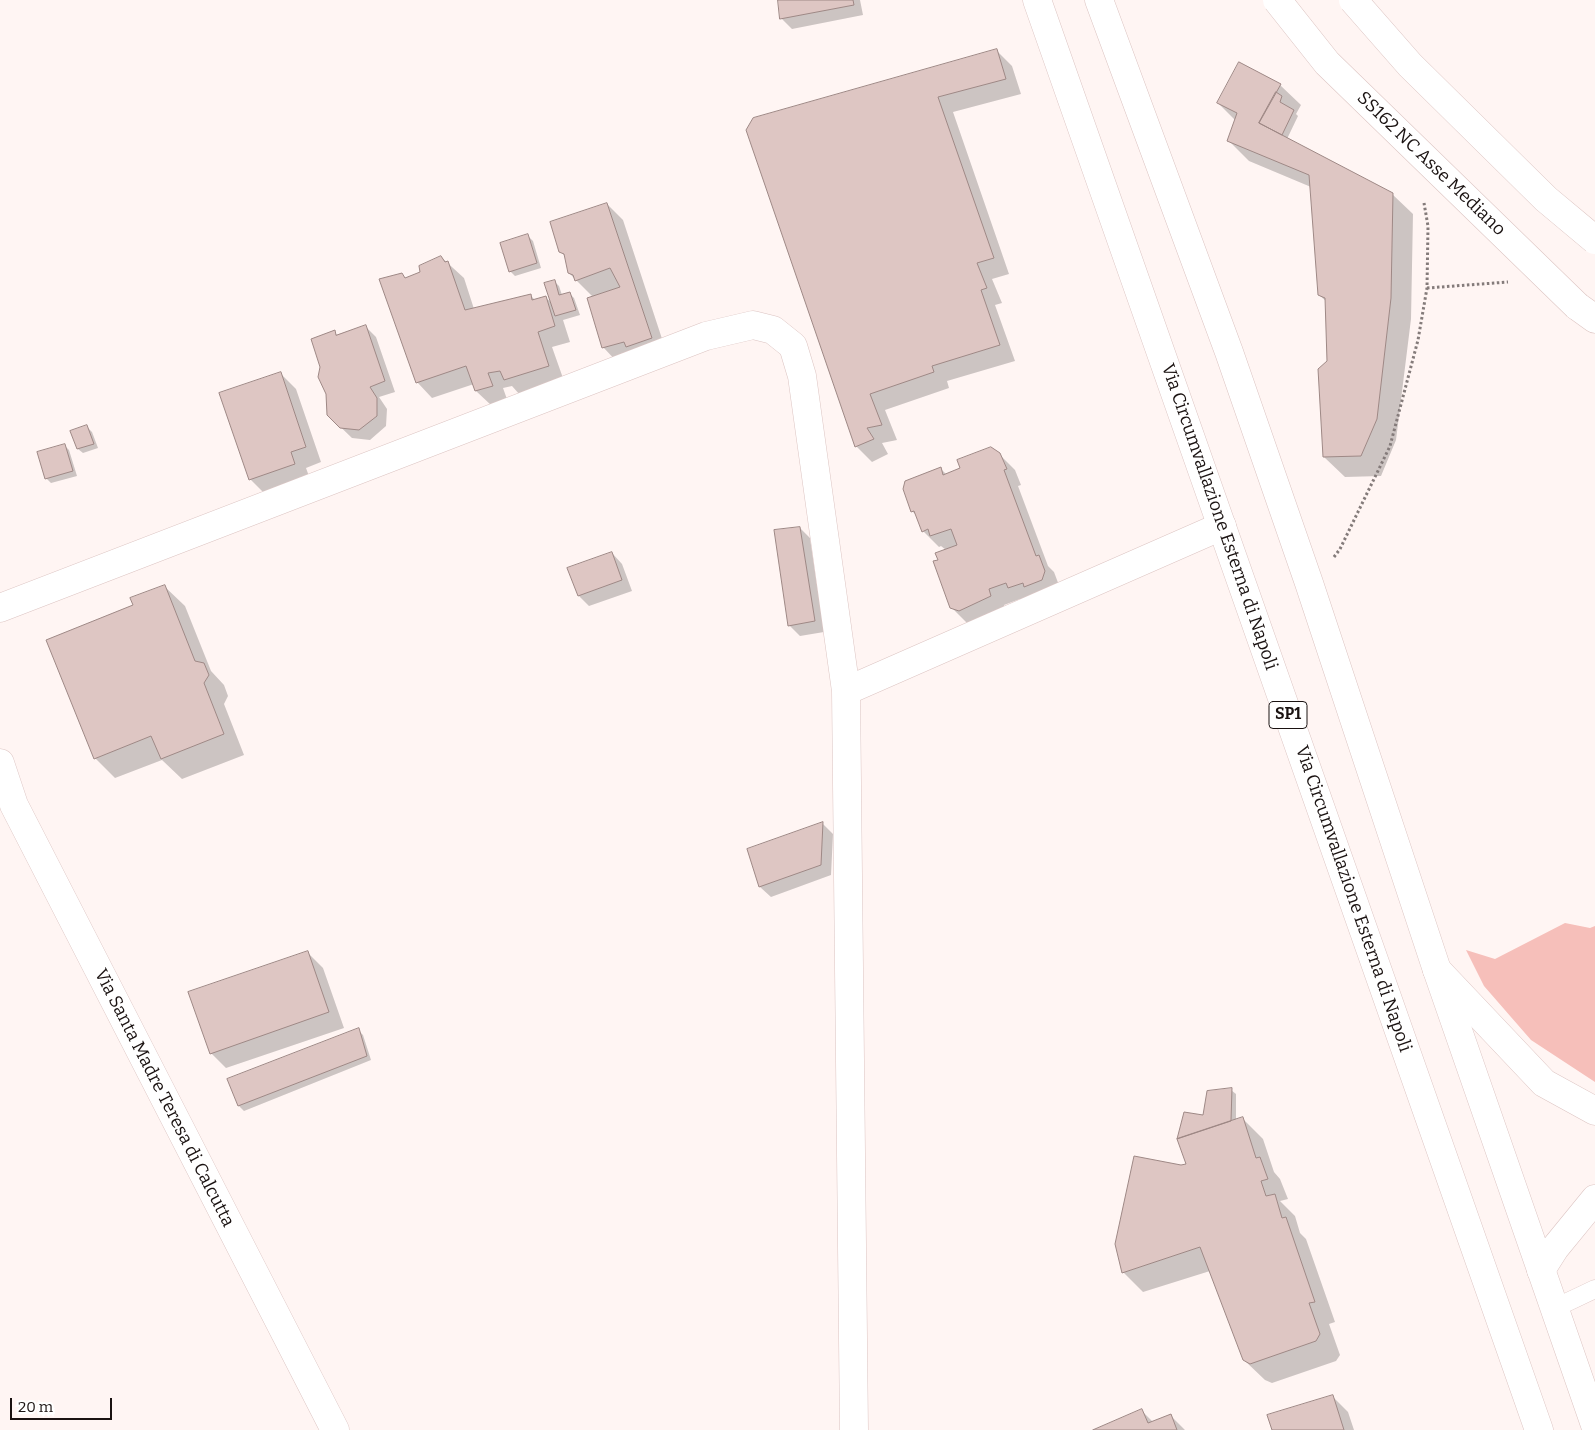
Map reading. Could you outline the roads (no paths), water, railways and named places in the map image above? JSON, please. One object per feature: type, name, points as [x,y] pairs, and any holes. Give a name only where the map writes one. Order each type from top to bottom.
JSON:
[{"type":"main road","name":"Via Circumvallazione Esterna di Napoli","points":[[1037,0],[1540,1430]]},
{"type":"main road","points":[[1099,0],[1226,343],[1309,583],[1437,970],[1595,1425]]},
{"type":"main road","name":"SS162 NC Asse Mediano","points":[[1277,0],[1327,64],[1586,312]]},
{"type":"main road","points":[[1353,0],[1417,72],[1546,199],[1595,240]]},
{"type":"main road","points":[[0,608],[706,336],[753,326],[773,330],[793,346],[802,376],[846,691],[854,1430]]},
{"type":"main road","points":[[846,691],[1222,526]]},
{"type":"main road","name":"Via Santa Madre Teresa di Calcutta","points":[[0,764],[7,807],[335,1430]]},
{"type":"main road","points":[[1437,970],[1544,1083],[1595,1111]]},
{"type":"main road","points":[[1541,1270],[1555,1248],[1595,1199]]},
{"type":"lane","points":[[1555,1308],[1595,1289]]}]
